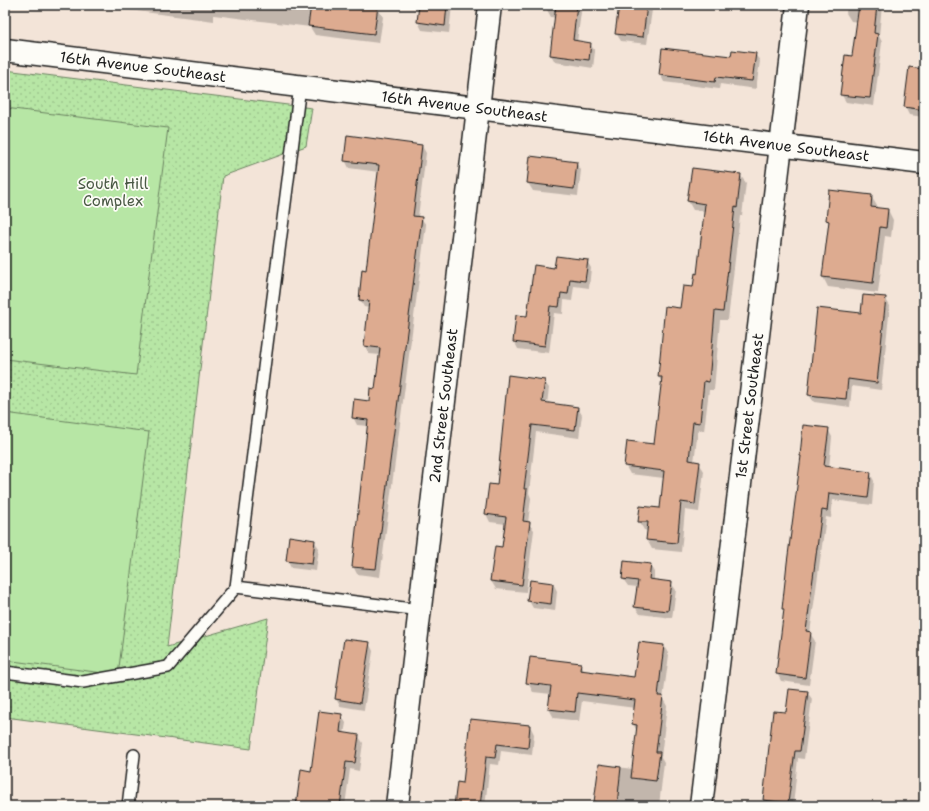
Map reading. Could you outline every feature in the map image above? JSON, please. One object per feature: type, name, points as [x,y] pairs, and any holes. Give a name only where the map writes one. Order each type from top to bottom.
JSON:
[{"type":"street","name":"2nd Street Southeast","points":[[397,806],[490,5]]},
{"type":"street","name":"1st Street Southeast","points":[[701,806],[798,5]]},
{"type":"street","name":"16th Avenue Southeast","points":[[5,50],[924,163]]},
{"type":"lane","points":[[5,672],[83,682],[168,667],[236,587],[300,86]]},
{"type":"lane","points":[[236,587],[420,610]]},
{"type":"lane","points":[[128,806],[134,756]]},
{"type":"green space","name":"South Hill Complex","points":[[5,70],[312,108],[306,146],[223,176],[167,647],[268,618],[251,749],[5,717]]},
{"type":"green space","points":[[5,108],[168,128],[136,375],[5,359]]},
{"type":"green space","points":[[5,413],[149,432],[118,675],[5,660]]},
{"type":"building","points":[[311,5],[378,6],[374,34],[308,26]]},
{"type":"building","points":[[419,5],[447,5],[445,26],[417,22]]},
{"type":"building","points":[[556,5],[577,5],[573,40],[591,43],[589,60],[550,55]]},
{"type":"building","points":[[619,5],[647,5],[643,37],[615,34]]},
{"type":"building","points":[[859,5],[877,5],[874,33],[878,34],[870,98],[840,95],[845,55],[852,56]]},
{"type":"building","points":[[662,48],[731,56],[732,50],[756,53],[752,81],[716,77],[715,82],[659,75]]},
{"type":"building","points":[[909,67],[924,69],[924,110],[904,107]]},
{"type":"building","points":[[347,135],[422,145],[413,216],[422,217],[376,569],[352,567],[368,420],[352,418],[354,399],[369,401],[370,388],[375,389],[380,348],[364,346],[369,301],[359,300],[362,269],[366,270],[379,165],[344,161]]},
{"type":"building","points":[[530,156],[577,162],[574,189],[527,183]]},
{"type":"building","points":[[692,168],[741,174],[737,208],[735,207],[723,312],[715,311],[709,382],[704,381],[700,423],[693,422],[689,460],[700,462],[695,504],[681,502],[677,543],[646,540],[648,522],[638,522],[640,506],[660,508],[664,471],[624,466],[627,441],[654,444],[662,377],[658,377],[665,306],[680,308],[683,286],[693,287],[695,273],[697,274],[705,204],[687,201]]},
{"type":"building","points":[[829,190],[872,195],[871,207],[888,209],[886,228],[880,227],[873,283],[822,277],[829,221],[826,220]]},
{"type":"building","points":[[556,256],[588,260],[585,281],[570,279],[568,294],[561,293],[559,307],[550,306],[545,346],[513,342],[516,315],[527,316],[534,265],[554,268]]},
{"type":"building","points":[[863,295],[886,297],[877,383],[848,379],[846,399],[808,395],[817,308],[861,313]]},
{"type":"building","points":[[508,375],[545,380],[542,402],[578,407],[575,430],[532,425],[524,489],[527,489],[523,521],[530,522],[522,585],[490,581],[495,546],[502,547],[506,517],[485,514],[489,484],[497,485]]},
{"type":"building","points":[[803,425],[829,428],[824,466],[871,472],[868,498],[829,493],[827,511],[822,510],[806,631],[811,632],[805,678],[776,674],[784,609],[782,609],[787,563],[801,456]]},
{"type":"building","points":[[289,536],[315,540],[312,564],[286,561]]},
{"type":"building","points":[[624,561],[651,564],[649,579],[672,582],[668,611],[634,607],[638,581],[622,579]]},
{"type":"building","points":[[530,580],[553,583],[551,604],[527,601]]},
{"type":"building","points":[[344,639],[370,642],[360,703],[335,699]]},
{"type":"building","points":[[639,642],[664,645],[658,696],[663,696],[656,752],[660,752],[656,781],[631,778],[637,725],[632,724],[635,700],[577,693],[575,712],[548,709],[551,686],[526,683],[530,657],[581,663],[580,670],[634,677]]},
{"type":"building","points":[[789,689],[808,691],[800,751],[795,751],[788,803],[763,800],[773,711],[786,712]]},
{"type":"building","points":[[319,711],[342,714],[340,732],[359,735],[355,763],[346,762],[340,806],[296,806],[301,769],[311,771]]},
{"type":"building","points":[[470,719],[530,725],[528,748],[497,744],[495,758],[486,757],[480,806],[454,806],[457,782],[463,783]]},
{"type":"building","points":[[599,764],[621,767],[617,805],[594,802]]}]
